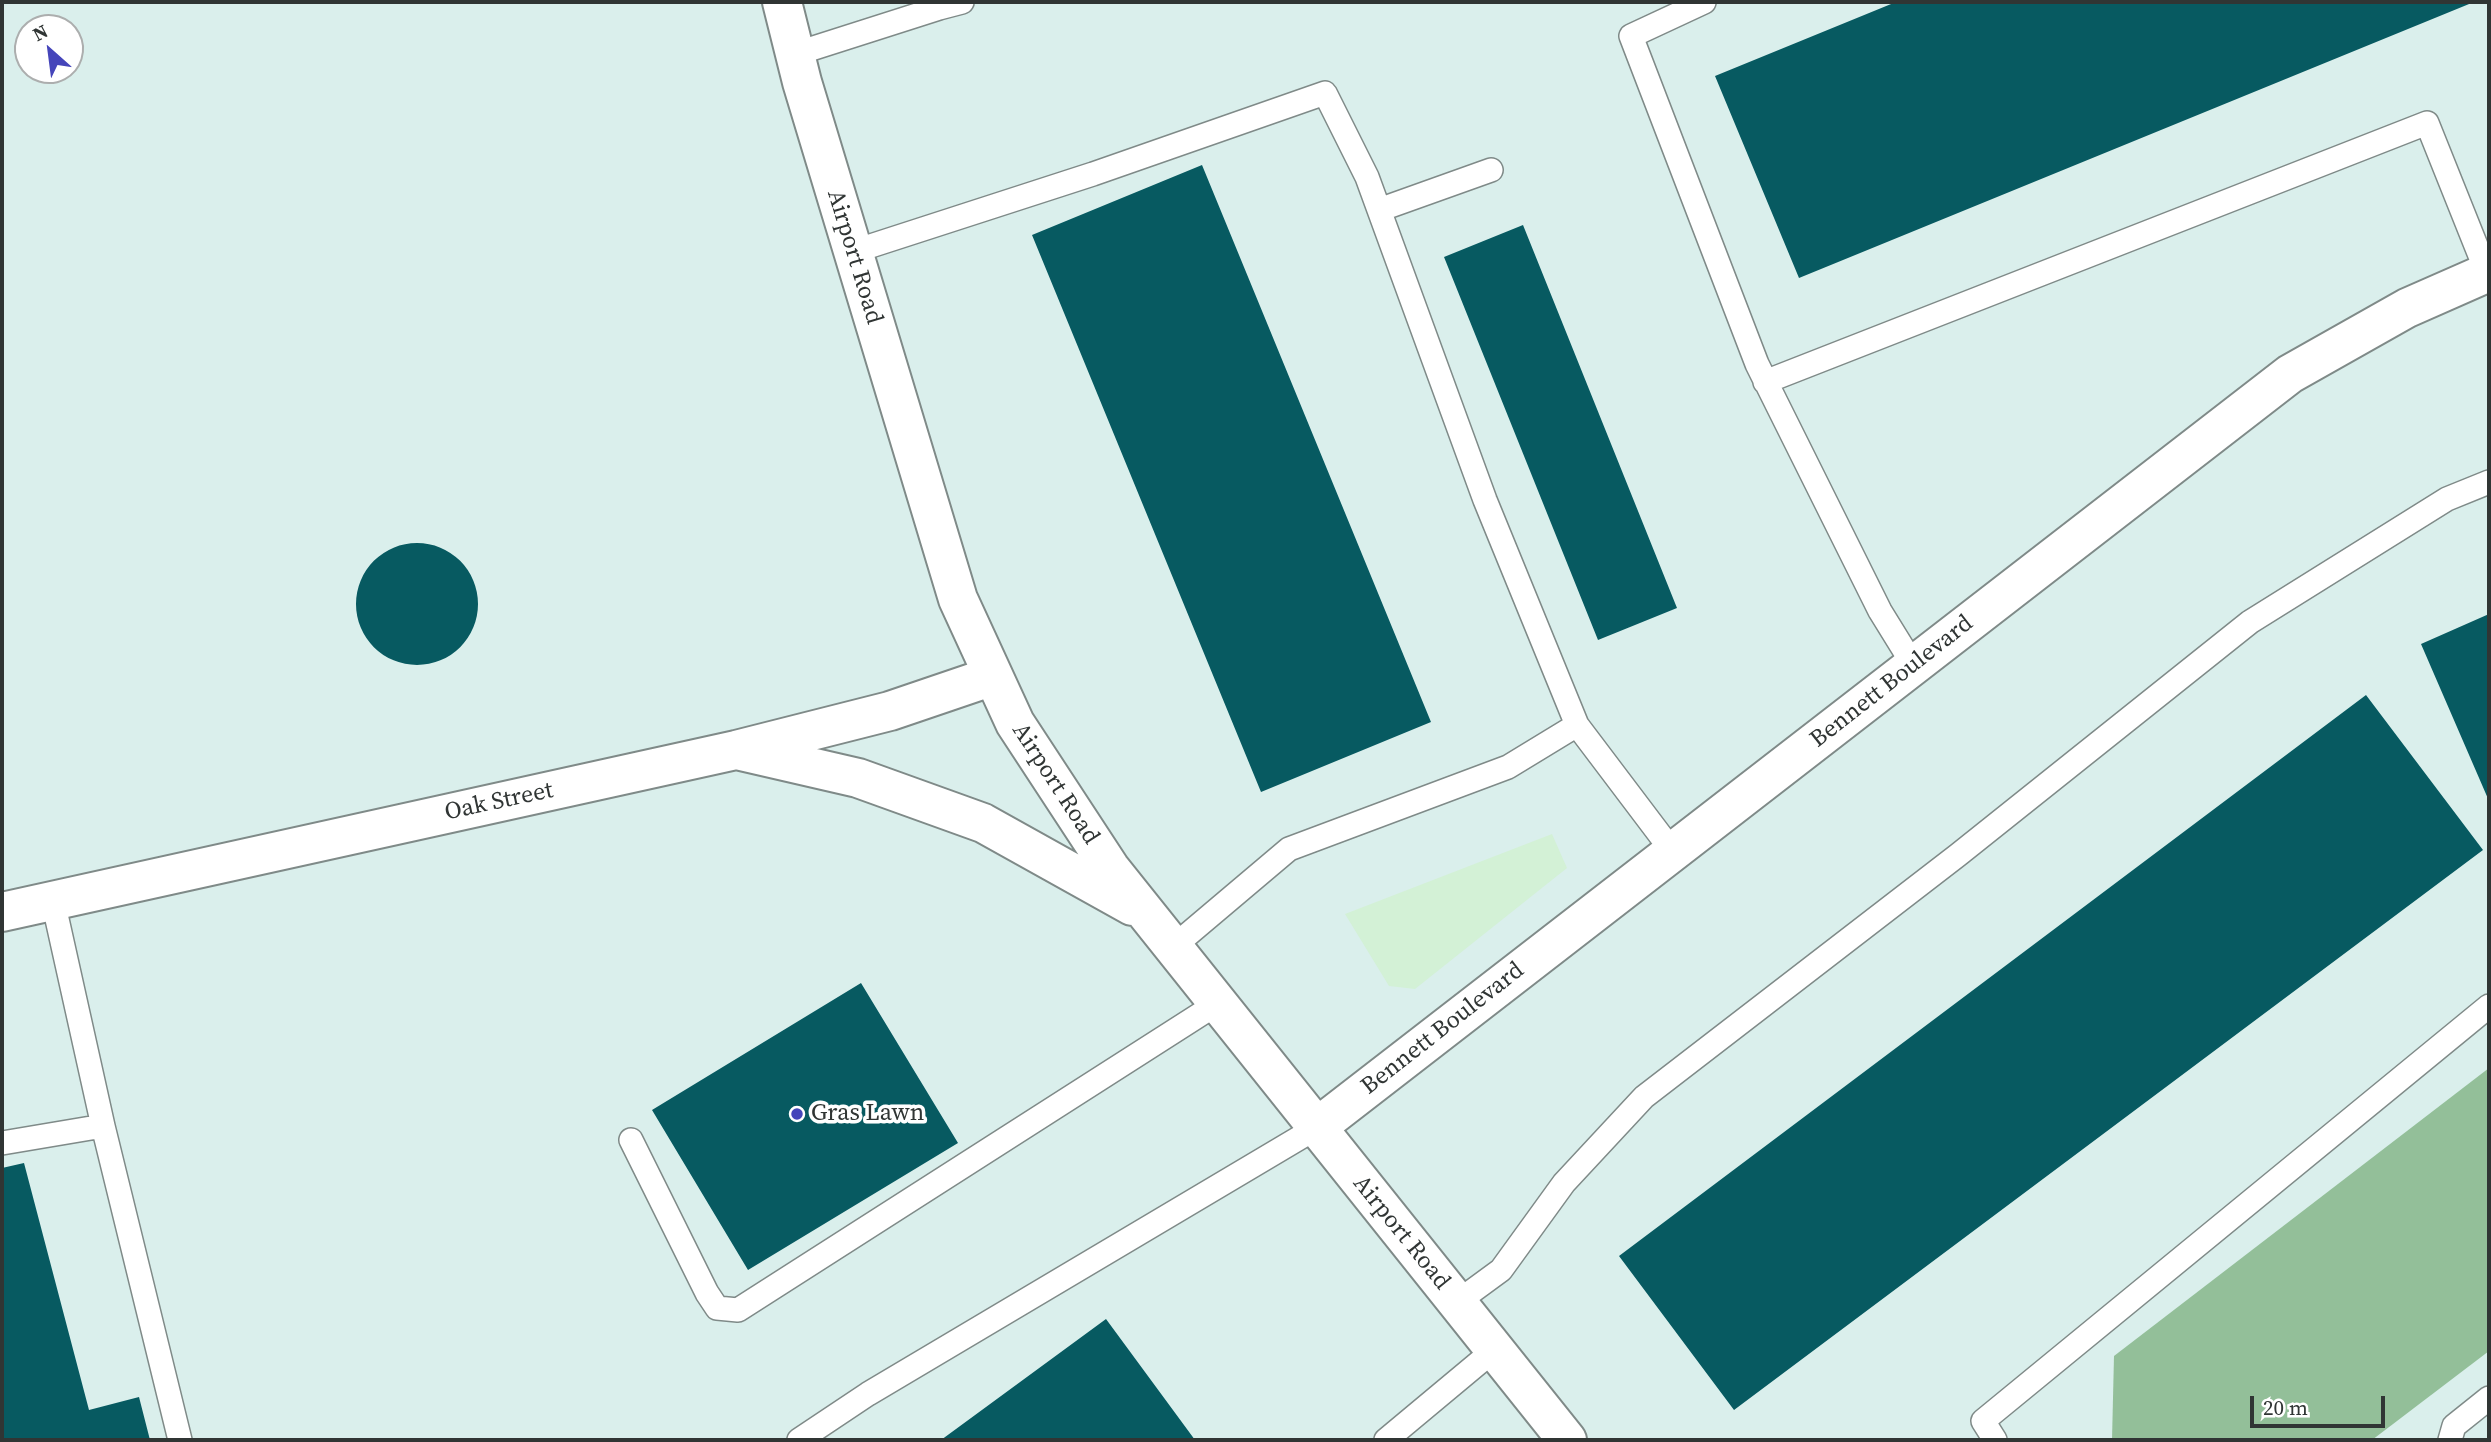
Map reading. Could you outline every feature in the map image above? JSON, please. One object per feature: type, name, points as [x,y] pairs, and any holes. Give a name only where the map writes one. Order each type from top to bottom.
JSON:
[{"type":"street","name":"Airport Road","points":[[782,2],[852,252],[958,599],[1014,723],[1110,868],[1567,1440]]},
{"type":"street","name":"Bennett Boulevard","points":[[1316,1128],[2290,374],[2407,308],[2488,273]]},
{"type":"street","name":"Oak Street","points":[[2,912],[736,750],[890,711],[993,676]]},
{"type":"street","points":[[736,750],[858,778],[982,823],[1147,914]]},
{"type":"lane","points":[[795,54],[938,5],[962,2]]},
{"type":"lane","points":[[1704,2],[1631,36],[1765,382],[1880,611],[1914,666]]},
{"type":"lane","points":[[852,252],[1093,174],[1325,93],[1367,177],[1485,500],[1577,725],[1672,852]]},
{"type":"lane","points":[[1765,382],[2427,123],[2488,273]]},
{"type":"lane","points":[[1379,210],[1490,170]]},
{"type":"lane","points":[[1456,1303],[1501,1270],[1564,1183],[1644,1097],[1958,855],[2250,622],[2447,499],[2489,482]]},
{"type":"lane","points":[[1173,947],[1289,849],[1508,767],[1577,725]]},
{"type":"lane","points":[[53,901],[103,1126],[180,1440]]},
{"type":"lane","points":[[631,1140],[708,1293],[718,1308],[738,1310],[1218,1003]]},
{"type":"lane","points":[[1995,1440],[1983,1421],[2489,1006]]},
{"type":"lane","points":[[2,1143],[103,1126]]},
{"type":"lane","points":[[799,1440],[868,1394],[1316,1128]]},
{"type":"lane","points":[[1386,1440],[1494,1350]]},
{"type":"lane","points":[[2449,1440],[2454,1426],[2489,1398]]},
{"type":"shaded area","points":[[2,2],[2489,2],[2489,1440],[2,1440]]},
{"type":"green space","points":[[1552,834],[1567,868],[1415,989],[1389,986],[1345,914]]},
{"type":"green space","points":[[2489,1068],[2489,1351],[2372,1440],[2112,1440],[2114,1356]]},
{"type":"building","points":[[1896,2],[2474,2],[1799,278],[1715,76]]},
{"type":"building","points":[[1202,165],[1431,722],[1261,792],[1032,235]]},
{"type":"building","points":[[1523,225],[1677,608],[1598,640],[1444,257]]},
{"type":"building","points":[[417,543],[440,548],[460,561],[473,581],[478,604],[473,627],[460,647],[440,660],[417,665],[394,660],[374,647],[361,627],[356,604],[361,581],[374,561],[394,548]]},
{"type":"building","points":[[2489,614],[2489,801],[2421,644]]},
{"type":"building","points":[[2366,695],[2483,850],[1734,1410],[1619,1256]]},
{"type":"building","points":[[861,983],[958,1143],[748,1270],[652,1110]]},
{"type":"building","points":[[24,1163],[89,1410],[139,1397],[150,1440],[2,1440],[2,1168]]},
{"type":"building","points":[[1106,1319],[1195,1440],[941,1440]]},
{"type":"place","name":"Gras Lawn","points":[[797,1114]]}]
